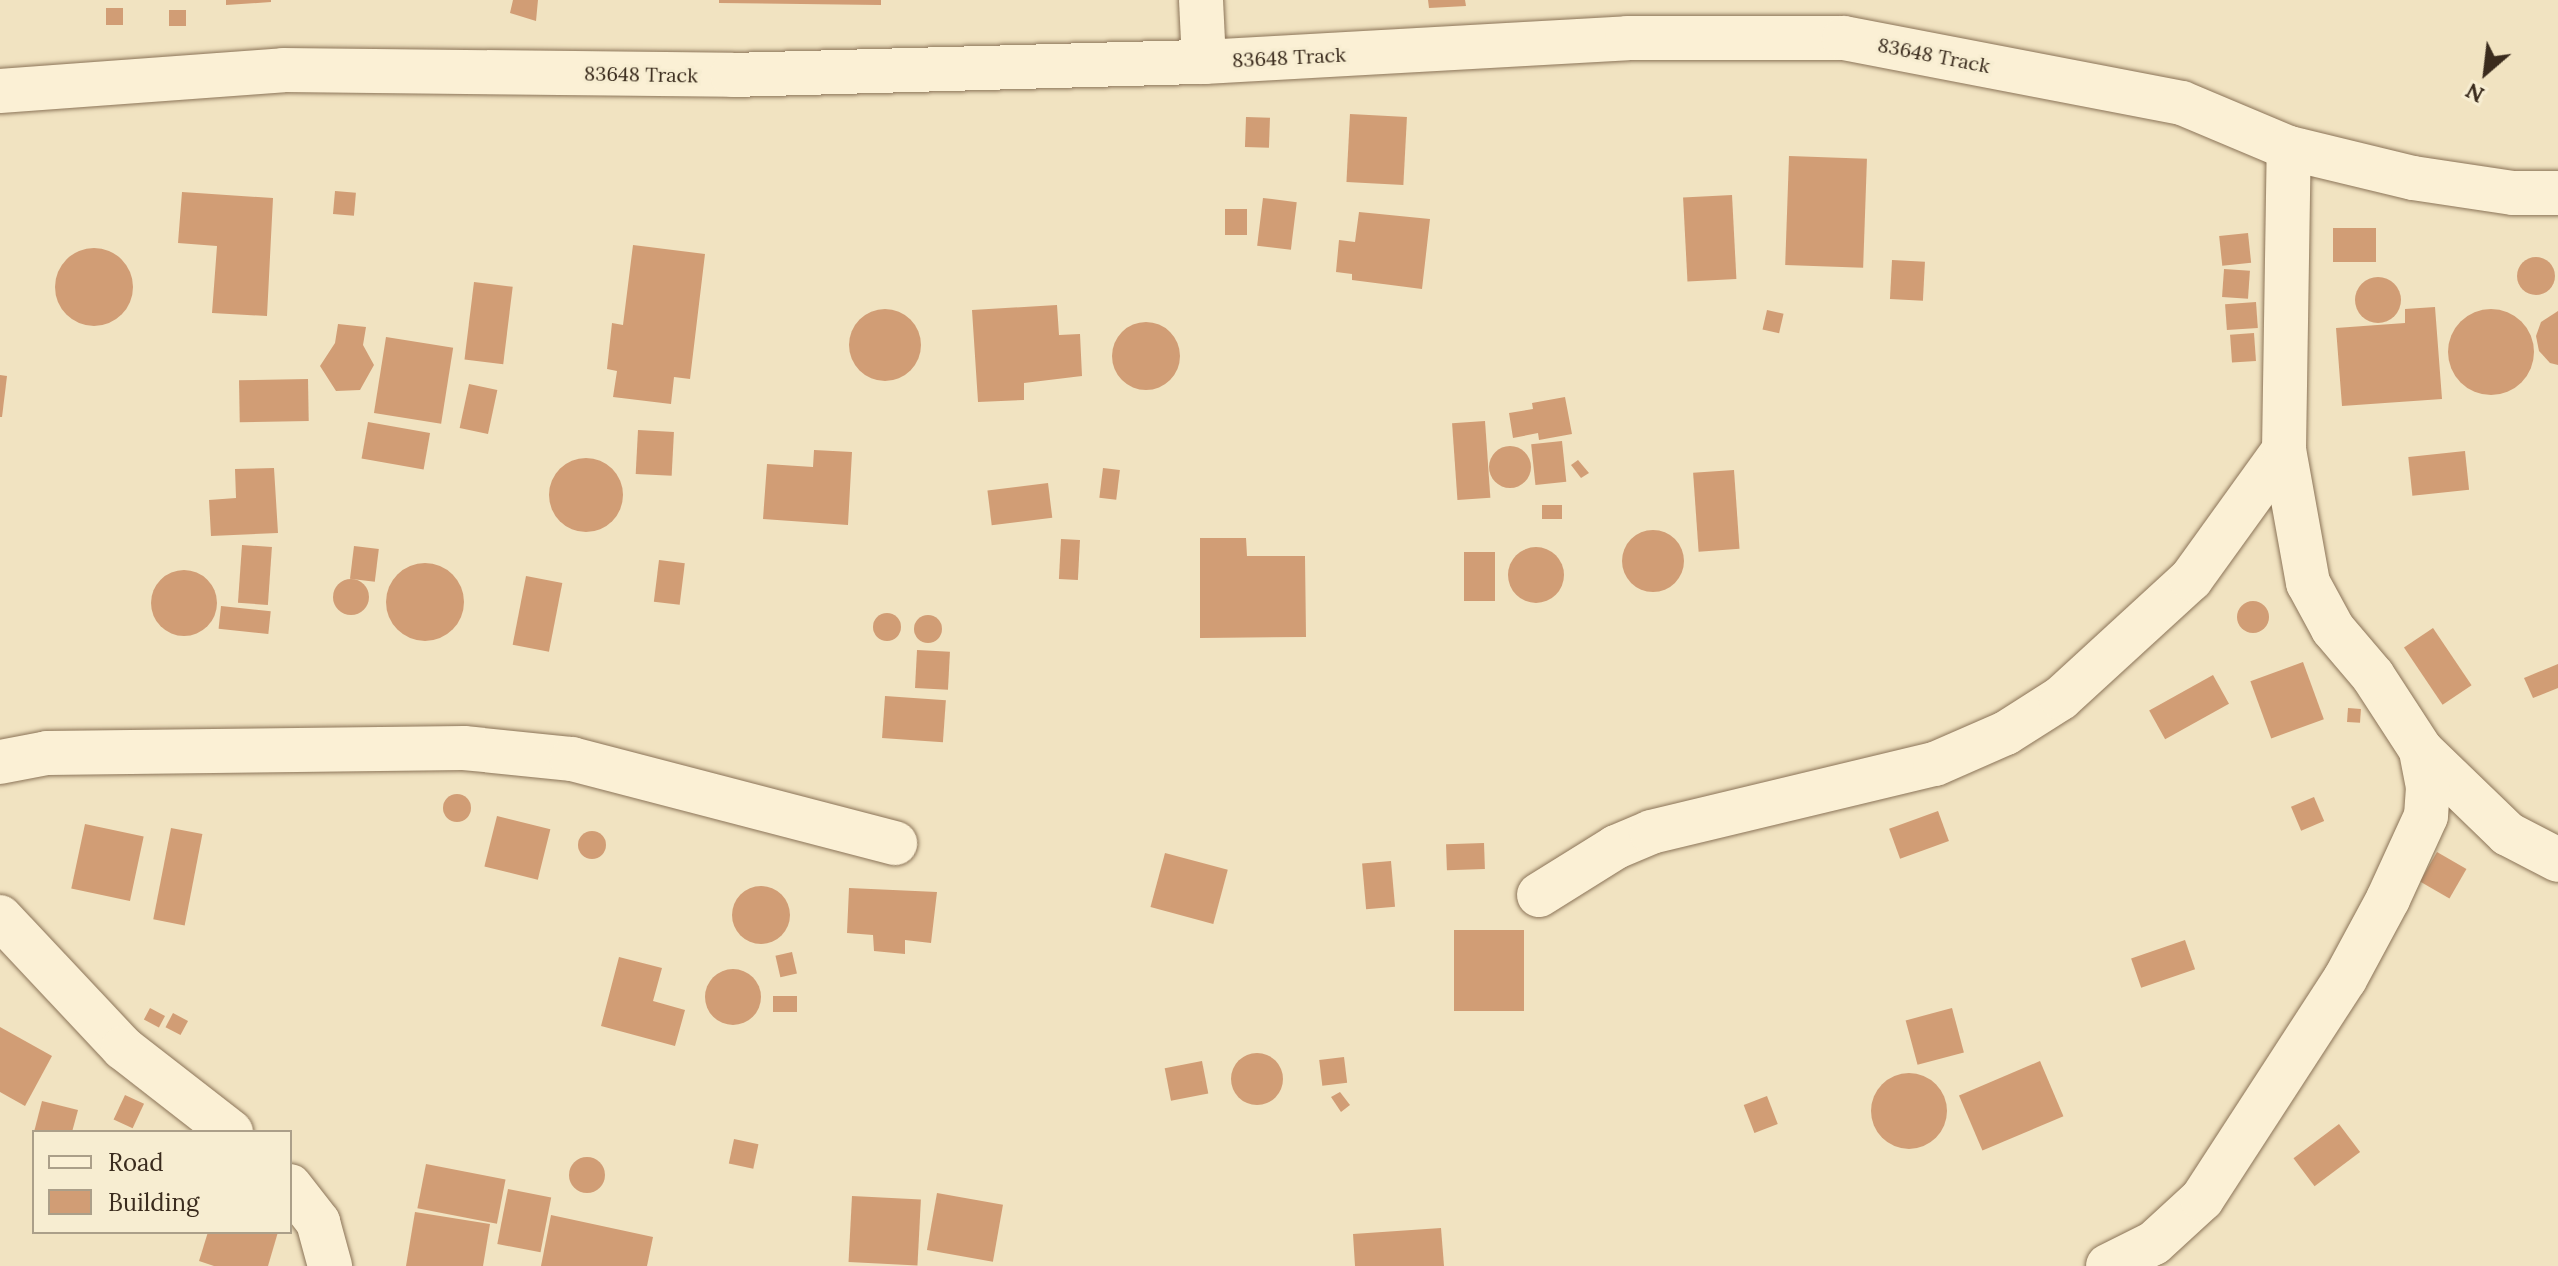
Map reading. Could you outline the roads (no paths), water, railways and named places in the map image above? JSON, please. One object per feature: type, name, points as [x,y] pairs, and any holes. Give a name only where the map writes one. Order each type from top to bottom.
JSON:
[{"type":"street","points":[[1201,0],[1204,62]]},
{"type":"street","name":"83648 Track","points":[[0,91],[283,70],[732,75],[1204,62],[1627,38],[1844,38],[2182,103],[2289,148],[2413,178],[2513,193],[2558,193]]},
{"type":"street","points":[[2289,148],[2284,450],[2308,583],[2333,629],[2373,676],[2421,750],[2508,834],[2558,860]]},
{"type":"street","points":[[1539,895],[1616,847],[1651,832],[1935,764],[2006,733],[2061,698],[2191,579],[2284,450]]},
{"type":"street","points":[[0,762],[47,753],[464,748],[572,759],[895,843]]},
{"type":"street","points":[[2108,1266],[2154,1243],[2202,1199],[2345,979],[2388,899],[2426,816],[2428,787],[2421,750]]},
{"type":"street","points":[[0,917],[123,1048],[228,1130]]},
{"type":"street","points":[[292,1189],[318,1222],[330,1266]]}]
